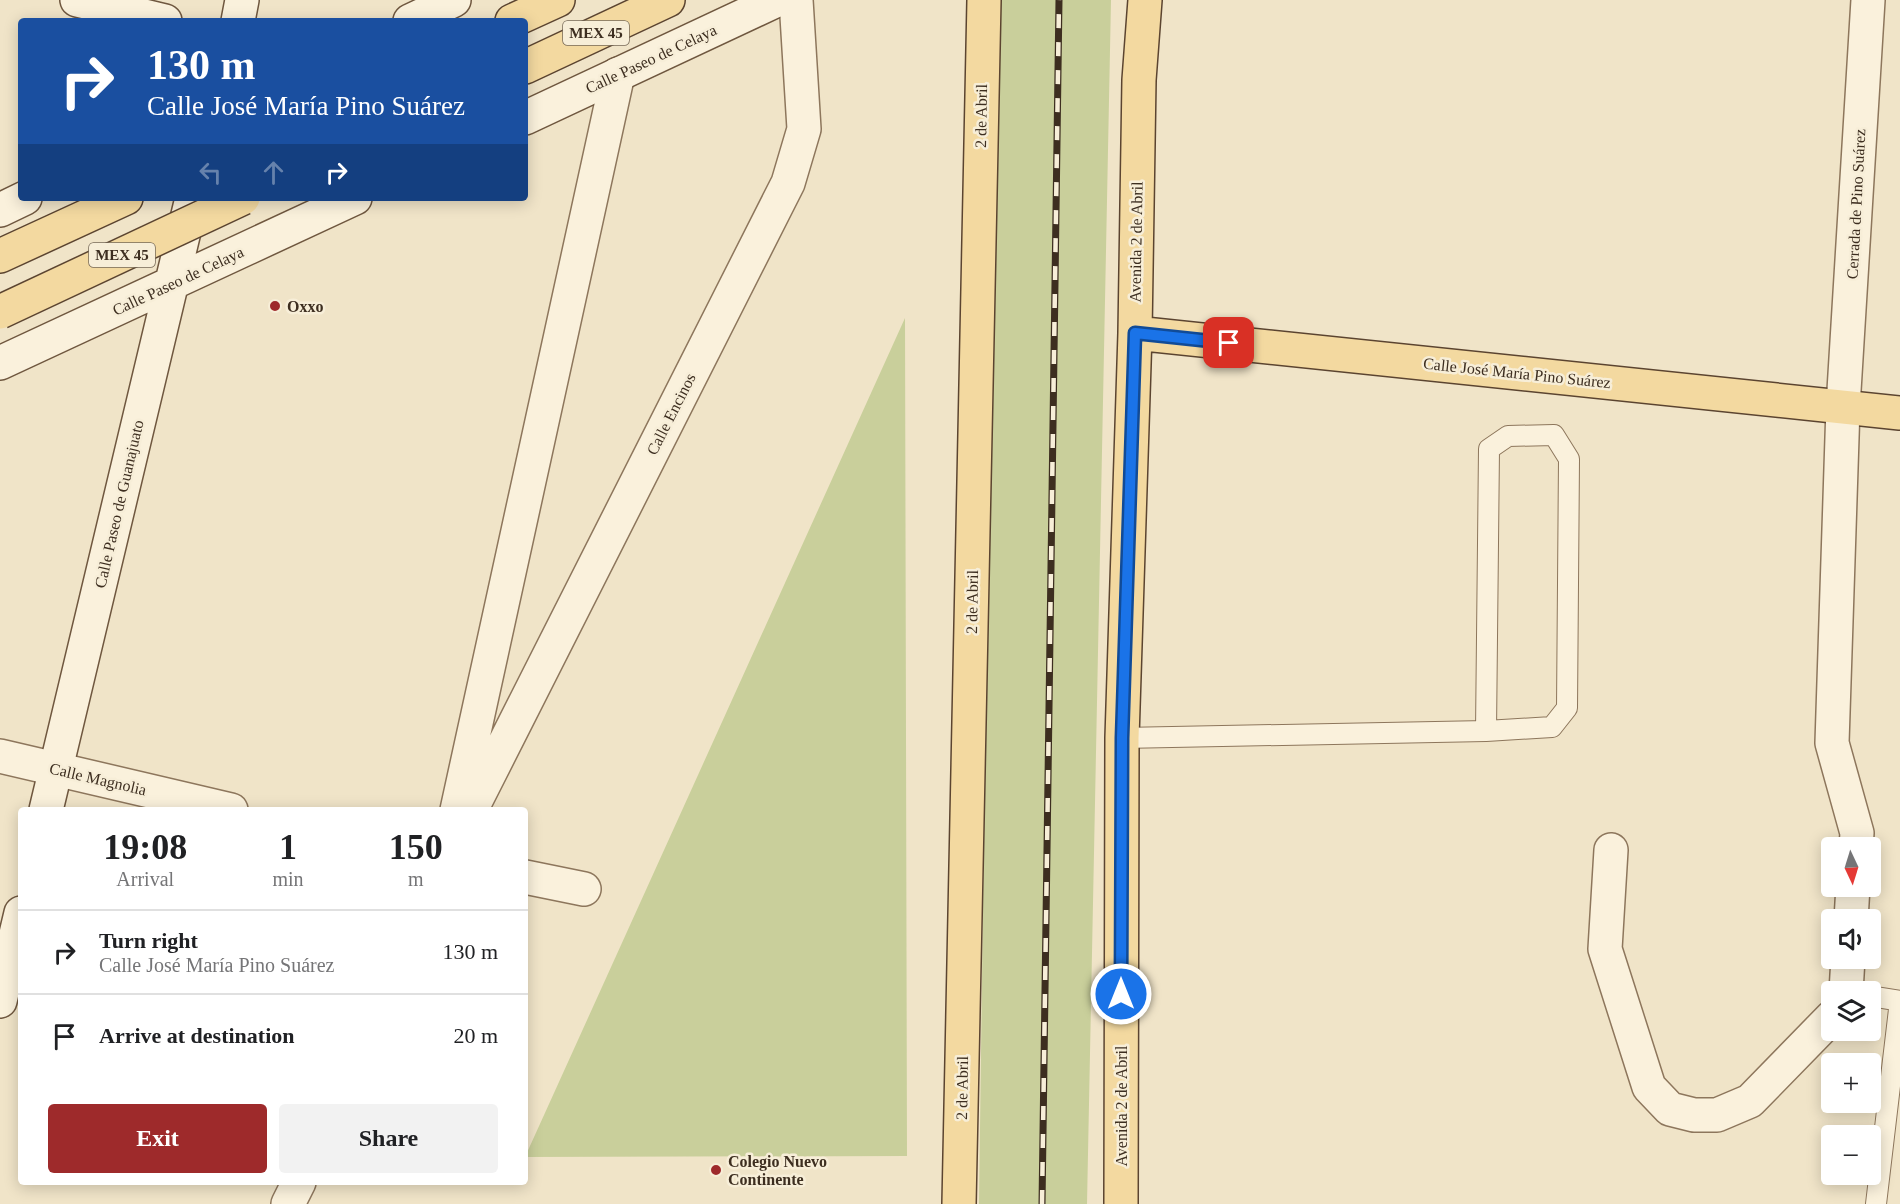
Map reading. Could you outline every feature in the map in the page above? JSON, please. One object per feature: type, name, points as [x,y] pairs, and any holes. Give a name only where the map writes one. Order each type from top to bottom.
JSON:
[{"type":"main road","name":"MEX 45","points":[[519,18],[558,0]]},
{"type":"main road","name":"MEX 45","points":[[528,66],[668,0]]},
{"type":"main road","name":"2 de Abril","points":[[959,1204],[984,0]]},
{"type":"main road","name":"Avenida 2 de Abril","points":[[1121,1204],[1122,738],[1135,333],[1139,80],[1145,0]]},
{"type":"main road","points":[[0,256],[119,201]]},
{"type":"main road","name":"MEX 45","points":[[0,312],[237,201]]},
{"type":"main road","name":"Calle José María Pino Suárez","points":[[1135,333],[1900,413]]},
{"type":"street","points":[[77,0],[152,18]]},
{"type":"street","points":[[238,18],[242,0]]},
{"type":"street","points":[[416,18],[454,0]]},
{"type":"street","name":"Calle Paseo de Celaya","points":[[528,117],[777,0]]},
{"type":"street","name":"Calle Encinos","points":[[473,807],[788,183],[804,129],[796,0]]},
{"type":"street","name":"Cerrada de Pino Suárez","points":[[1857,837],[1832,743],[1843,407],[1868,0]]},
{"type":"street","points":[[458,807],[618,74]]},
{"type":"street","points":[[0,210],[19,201]]},
{"type":"street","name":"Calle Paseo de Guanajuato","points":[[47,807],[191,201]]},
{"type":"street","name":"Calle Paseo de Celaya","points":[[0,363],[349,201]]},
{"type":"street","name":"Calle Magnolia","points":[[0,756],[218,807]]},
{"type":"street","points":[[1611,850],[1605,949],[1649,1088],[1670,1109],[1694,1115],[1717,1114],[1750,1101],[1821,1028]]},
{"type":"street","points":[[528,877],[584,889]]},
{"type":"street","points":[[0,1000],[18,925]]},
{"type":"street","points":[[288,1204],[297,1185]]},
{"type":"lane","points":[[1122,738],[1486,731],[1552,727],[1567,708],[1569,459],[1554,435],[1508,436],[1489,449],[1486,731]]},
{"type":"lane","points":[[1876,1204],[1900,1001],[1881,998]]},
{"type":"green space","points":[[995,0],[1111,0],[1087,1204],[979,1204]]},
{"type":"green space","points":[[905,318],[907,1156],[528,1157],[528,1150]]},
{"type":"railway","points":[[1042,1204],[1059,0]]},
{"type":"place","name":"Oxxo","points":[[275,306]]},
{"type":"place","name":"Colegio Nuevo Continente","points":[[716,1170]]},
{"type":"route","points":[[1121,994],[1122,738],[1135,333],[1229,343]]}]
